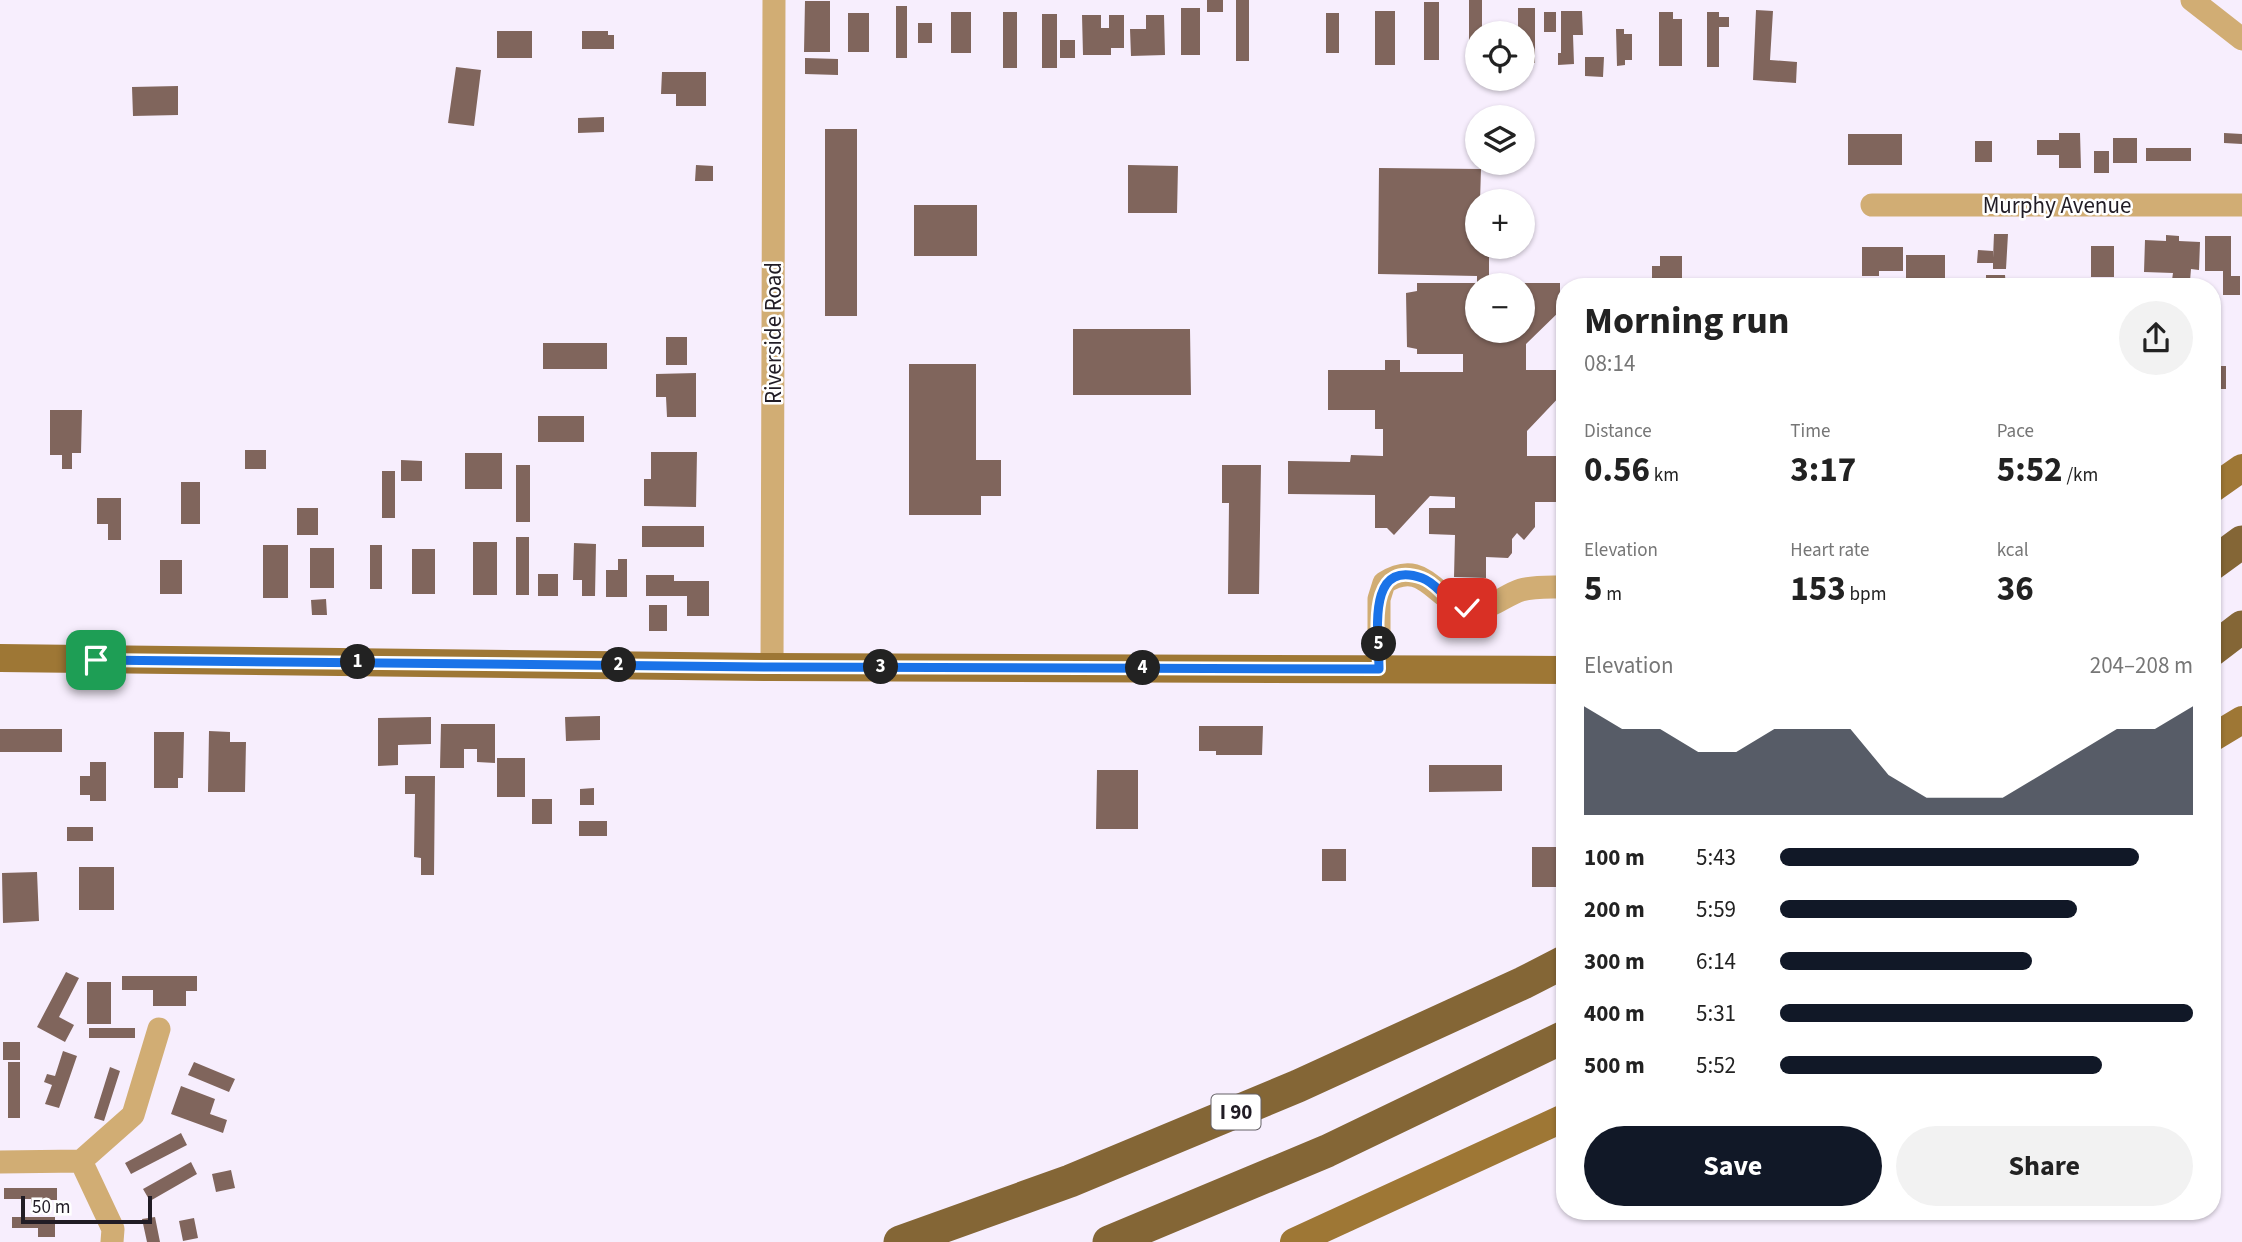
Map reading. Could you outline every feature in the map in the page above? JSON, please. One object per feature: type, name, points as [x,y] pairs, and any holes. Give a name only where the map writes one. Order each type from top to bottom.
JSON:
[{"type":"highway","points":[[2221,557],[2242,542]]},
{"type":"highway","points":[[2221,643],[2242,627]]},
{"type":"highway","name":"I 90","points":[[900,1242],[1070,1181],[1273,1096],[1556,966]]},
{"type":"highway","points":[[1109,1242],[1327,1152],[1556,1041]]},
{"type":"main road","points":[[2221,483],[2242,468]]},
{"type":"main road","points":[[0,659],[772,667],[1556,670]]},
{"type":"main road","points":[[1294,1242],[1556,1122]]},
{"type":"street","name":"Riverside Road","points":[[772,667],[774,0]]},
{"type":"street","points":[[2192,0],[2242,39]]},
{"type":"street","name":"Murphy Avenue","points":[[1872,205],[2242,205]]},
{"type":"street","points":[[1379,669],[1379,599],[1384,583],[1395,576],[1407,575],[1424,579],[1451,601],[1467,608],[1492,605],[1522,590],[1556,587]]},
{"type":"street","points":[[0,1162],[81,1161],[133,1115],[159,1029]]},
{"type":"street","points":[[81,1161],[113,1229],[112,1242]]},
{"type":"building","points":[[1207,0],[1223,0],[1223,12],[1207,12]]},
{"type":"building","points":[[1236,0],[1249,0],[1249,61],[1236,61]]},
{"type":"building","points":[[1469,0],[1482,0],[1482,21],[1469,21]]},
{"type":"building","points":[[805,1],[830,1],[830,52],[804,52]]},
{"type":"building","points":[[1424,2],[1439,2],[1439,60],[1424,60]]},
{"type":"building","points":[[896,6],[907,6],[907,58],[896,58]]},
{"type":"building","points":[[1181,8],[1200,8],[1200,55],[1181,55]]},
{"type":"building","points":[[1518,8],[1535,8],[1535,21],[1518,21]]},
{"type":"building","points":[[1756,10],[1773,11],[1770,60],[1797,62],[1796,83],[1753,80]]},
{"type":"building","points":[[1375,11],[1395,11],[1395,65],[1375,65]]},
{"type":"building","points":[[1561,11],[1582,11],[1583,35],[1573,35],[1574,64],[1558,65],[1558,53],[1561,53]]},
{"type":"building","points":[[951,12],[971,12],[971,53],[951,53]]},
{"type":"building","points":[[1003,12],[1017,12],[1017,68],[1003,68]]},
{"type":"building","points":[[1544,12],[1556,12],[1556,32],[1544,32]]},
{"type":"building","points":[[1659,12],[1673,12],[1673,19],[1682,19],[1682,66],[1659,66]]},
{"type":"building","points":[[1707,12],[1719,12],[1719,17],[1729,17],[1729,27],[1719,27],[1719,67],[1707,67]]},
{"type":"building","points":[[848,13],[869,13],[869,52],[848,52]]},
{"type":"building","points":[[1326,13],[1339,13],[1339,53],[1326,53]]},
{"type":"building","points":[[1042,14],[1057,14],[1057,68],[1042,68]]},
{"type":"building","points":[[1082,15],[1101,15],[1101,28],[1109,28],[1109,15],[1124,15],[1124,48],[1111,48],[1111,55],[1083,55]]},
{"type":"building","points":[[1146,15],[1164,15],[1165,55],[1131,56],[1130,29],[1146,29]]},
{"type":"building","points":[[918,23],[932,23],[932,43],[918,43]]},
{"type":"building","points":[[1616,29],[1624,29],[1624,34],[1632,34],[1632,60],[1625,60],[1625,65],[1617,66]]},
{"type":"building","points":[[497,31],[532,31],[532,58],[497,58]]},
{"type":"building","points":[[582,31],[608,31],[608,35],[614,35],[614,49],[582,49]]},
{"type":"building","points":[[1060,40],[1075,40],[1075,58],[1060,58]]},
{"type":"building","points":[[1585,57],[1604,57],[1603,77],[1585,76]]},
{"type":"building","points":[[805,58],[838,59],[838,75],[805,74]]},
{"type":"building","points":[[456,67],[481,70],[474,126],[448,123]]},
{"type":"building","points":[[662,72],[706,72],[706,106],[676,106],[676,94],[661,94]]},
{"type":"building","points":[[178,86],[178,115],[133,116],[132,87]]},
{"type":"building","points":[[604,117],[604,132],[578,133],[578,118]]},
{"type":"building","points":[[825,129],[857,129],[857,316],[825,316]]},
{"type":"building","points":[[2059,133],[2080,133],[2081,168],[2059,168],[2059,155],[2037,155],[2037,140],[2059,140]]},
{"type":"building","points":[[2224,133],[2242,134],[2242,144],[2224,143]]},
{"type":"building","points":[[1848,134],[1902,134],[1902,165],[1848,165]]},
{"type":"building","points":[[2113,138],[2137,138],[2137,163],[2113,163]]},
{"type":"building","points":[[1975,141],[1992,141],[1992,162],[1975,162]]},
{"type":"building","points":[[2146,148],[2191,148],[2191,161],[2146,161]]},
{"type":"building","points":[[2094,151],[2109,151],[2109,173],[2094,173]]},
{"type":"building","points":[[696,165],[713,166],[713,181],[695,181]]},
{"type":"building","points":[[1128,165],[1178,166],[1177,213],[1128,213]]},
{"type":"building","points":[[1379,168],[1465,169],[1465,175],[1481,175],[1480,189],[1465,189],[1465,259],[1489,259],[1489,273],[1465,273],[1465,276],[1378,274]]},
{"type":"building","points":[[914,205],[977,205],[977,256],[914,256]]},
{"type":"building","points":[[1994,234],[2008,234],[2006,269],[1993,269],[1993,263],[1977,263],[1978,250],[1993,251],[1993,258]]},
{"type":"building","points":[[2166,235],[2179,236],[2179,241],[2200,242],[2199,270],[2191,269],[2190,278],[2172,278],[2173,273],[2144,272],[2145,240],[2166,241]]},
{"type":"building","points":[[2205,236],[2231,236],[2231,276],[2240,276],[2240,295],[2223,295],[2223,271],[2205,271]]},
{"type":"building","points":[[2091,246],[2114,246],[2114,277],[2091,277]]},
{"type":"building","points":[[1862,247],[1903,247],[1903,271],[1879,271],[1879,276],[1862,276]]},
{"type":"building","points":[[1906,255],[1945,255],[1945,278],[1906,278]]},
{"type":"building","points":[[1660,256],[1682,256],[1682,278],[1652,278],[1652,266],[1660,266]]},
{"type":"building","points":[[1986,275],[2005,275],[2005,278],[1986,278]]},
{"type":"building","points":[[1417,283],[1465,283],[1465,343],[1527,343],[1526,370],[1556,370],[1556,400],[1527,431],[1527,456],[1556,456],[1556,502],[1535,502],[1535,527],[1524,540],[1517,533],[1512,539],[1512,553],[1508,558],[1486,557],[1486,578],[1454,577],[1455,535],[1429,534],[1429,508],[1455,508],[1455,497],[1430,496],[1394,535],[1387,528],[1375,528],[1375,495],[1288,494],[1288,461],[1350,462],[1351,455],[1383,456],[1383,429],[1375,429],[1375,410],[1328,410],[1328,370],[1385,370],[1385,360],[1400,360],[1400,372],[1463,372],[1463,354],[1417,354],[1417,349],[1407,347],[1406,293],[1417,291]]},
{"type":"building","points":[[1535,283],[1556,283],[1556,315],[1535,335]]},
{"type":"building","points":[[1073,329],[1190,329],[1191,395],[1073,395]]},
{"type":"building","points":[[666,337],[687,337],[687,365],[666,365]]},
{"type":"building","points":[[543,343],[607,343],[607,369],[543,369]]},
{"type":"building","points":[[909,364],[976,364],[976,460],[1001,460],[1001,496],[981,496],[981,515],[909,515]]},
{"type":"building","points":[[2221,366],[2226,366],[2226,389],[2221,389]]},
{"type":"building","points":[[696,373],[696,417],[667,417],[666,397],[656,397],[656,374]]},
{"type":"building","points":[[50,410],[82,410],[81,453],[72,453],[72,469],[62,469],[62,455],[50,455]]},
{"type":"building","points":[[538,416],[584,416],[584,442],[538,442]]},
{"type":"building","points":[[245,450],[266,450],[266,469],[245,469]]},
{"type":"building","points":[[651,452],[697,452],[696,507],[644,506],[644,479],[651,479]]},
{"type":"building","points":[[465,453],[502,453],[502,489],[465,489]]},
{"type":"building","points":[[401,460],[422,461],[422,481],[401,481]]},
{"type":"building","points":[[516,465],[530,465],[530,522],[516,522]]},
{"type":"building","points":[[1222,465],[1261,465],[1259,594],[1228,594],[1229,503],[1222,503]]},
{"type":"building","points":[[382,471],[395,471],[395,518],[382,518]]},
{"type":"building","points":[[181,482],[200,482],[200,524],[181,524]]},
{"type":"building","points":[[97,498],[121,498],[121,540],[108,540],[108,524],[97,524]]},
{"type":"building","points":[[297,508],[318,508],[318,535],[297,535]]},
{"type":"building","points":[[642,526],[704,526],[704,547],[642,547]]},
{"type":"building","points":[[516,537],[529,537],[529,595],[516,595]]},
{"type":"building","points":[[473,542],[497,542],[497,595],[473,595]]},
{"type":"building","points":[[574,543],[596,544],[595,596],[582,596],[582,580],[573,580]]},
{"type":"building","points":[[263,545],[288,545],[288,598],[263,598]]},
{"type":"building","points":[[370,545],[382,545],[382,589],[370,589]]},
{"type":"building","points":[[310,548],[334,548],[334,588],[310,588]]},
{"type":"building","points":[[412,549],[435,549],[435,594],[412,594]]},
{"type":"building","points":[[618,559],[627,559],[627,597],[606,597],[606,570],[618,570]]},
{"type":"building","points":[[160,560],[182,560],[182,594],[160,594]]},
{"type":"building","points":[[538,574],[558,574],[558,596],[538,596]]},
{"type":"building","points":[[646,575],[674,575],[674,581],[709,581],[709,616],[687,616],[687,596],[646,596]]},
{"type":"building","points":[[326,599],[327,615],[312,615],[311,600]]},
{"type":"building","points":[[649,605],[667,605],[667,631],[649,631]]},
{"type":"building","points":[[600,716],[600,740],[566,741],[565,717]]},
{"type":"building","points":[[431,717],[431,744],[398,745],[398,765],[378,766],[378,718]]},
{"type":"building","points":[[441,724],[495,724],[495,763],[477,762],[477,749],[464,749],[464,768],[440,768]]},
{"type":"building","points":[[1199,726],[1263,726],[1262,755],[1216,755],[1216,751],[1199,751]]},
{"type":"building","points":[[0,729],[62,729],[62,752],[0,752]]},
{"type":"building","points":[[209,731],[230,732],[230,742],[246,742],[245,792],[208,792]]},
{"type":"building","points":[[154,732],[184,732],[183,778],[178,778],[178,788],[154,788]]},
{"type":"building","points":[[497,758],[525,758],[525,797],[497,797]]},
{"type":"building","points":[[90,762],[106,762],[106,801],[90,801],[90,795],[80,795],[80,776],[90,776]]},
{"type":"building","points":[[1429,765],[1502,765],[1502,791],[1429,792]]},
{"type":"building","points":[[1097,770],[1138,770],[1138,829],[1096,829]]},
{"type":"building","points":[[405,776],[435,776],[434,875],[421,875],[421,858],[414,857],[415,794],[405,794]]},
{"type":"building","points":[[594,788],[594,805],[580,805],[580,789]]},
{"type":"building","points":[[532,799],[552,799],[552,824],[532,824]]},
{"type":"building","points":[[579,821],[607,821],[607,836],[579,836]]},
{"type":"building","points":[[67,827],[93,827],[93,841],[67,841]]},
{"type":"building","points":[[1532,847],[1556,847],[1556,887],[1532,887]]},
{"type":"building","points":[[1322,849],[1346,849],[1346,881],[1322,881]]},
{"type":"building","points":[[79,867],[114,867],[114,910],[79,910]]},
{"type":"building","points":[[37,872],[39,921],[3,923],[2,873]]},
{"type":"building","points":[[66,972],[79,978],[59,1017],[74,1025],[65,1042],[37,1027]]},
{"type":"building","points":[[122,976],[197,976],[197,991],[186,991],[186,1006],[153,1006],[153,990],[122,990]]},
{"type":"building","points":[[87,982],[111,982],[111,1024],[87,1024]]},
{"type":"building","points":[[89,1028],[135,1028],[135,1038],[89,1038]]},
{"type":"building","points":[[3,1042],[20,1042],[20,1060],[3,1060]]},
{"type":"building","points":[[63,1051],[77,1056],[59,1108],[45,1104],[52,1085],[44,1082],[47,1074],[55,1076]]},
{"type":"building","points":[[8,1062],[20,1062],[20,1118],[8,1118]]},
{"type":"building","points":[[194,1062],[235,1079],[229,1092],[188,1075]]},
{"type":"building","points":[[110,1067],[120,1071],[104,1121],[94,1118]]},
{"type":"building","points":[[181,1086],[215,1099],[210,1114],[227,1120],[223,1133],[171,1114]]},
{"type":"building","points":[[181,1133],[187,1145],[131,1174],[125,1163]]},
{"type":"building","points":[[191,1162],[197,1174],[150,1201],[143,1189]]},
{"type":"building","points":[[231,1170],[235,1188],[216,1192],[212,1174]]},
{"type":"building","points":[[4,1188],[57,1188],[57,1200],[44,1200],[44,1208],[31,1208],[31,1199],[4,1199]]},
{"type":"building","points":[[12,1217],[55,1217],[55,1237],[38,1237],[38,1228],[12,1228]]},
{"type":"building","points":[[155,1217],[160,1242],[147,1242],[142,1219]]},
{"type":"building","points":[[194,1218],[198,1238],[183,1241],[179,1221]]},
{"type":"route","points":[[96,660],[772,667],[1379,669],[1379,599],[1384,583],[1395,576],[1407,575],[1424,579],[1451,601],[1467,608]]}]
